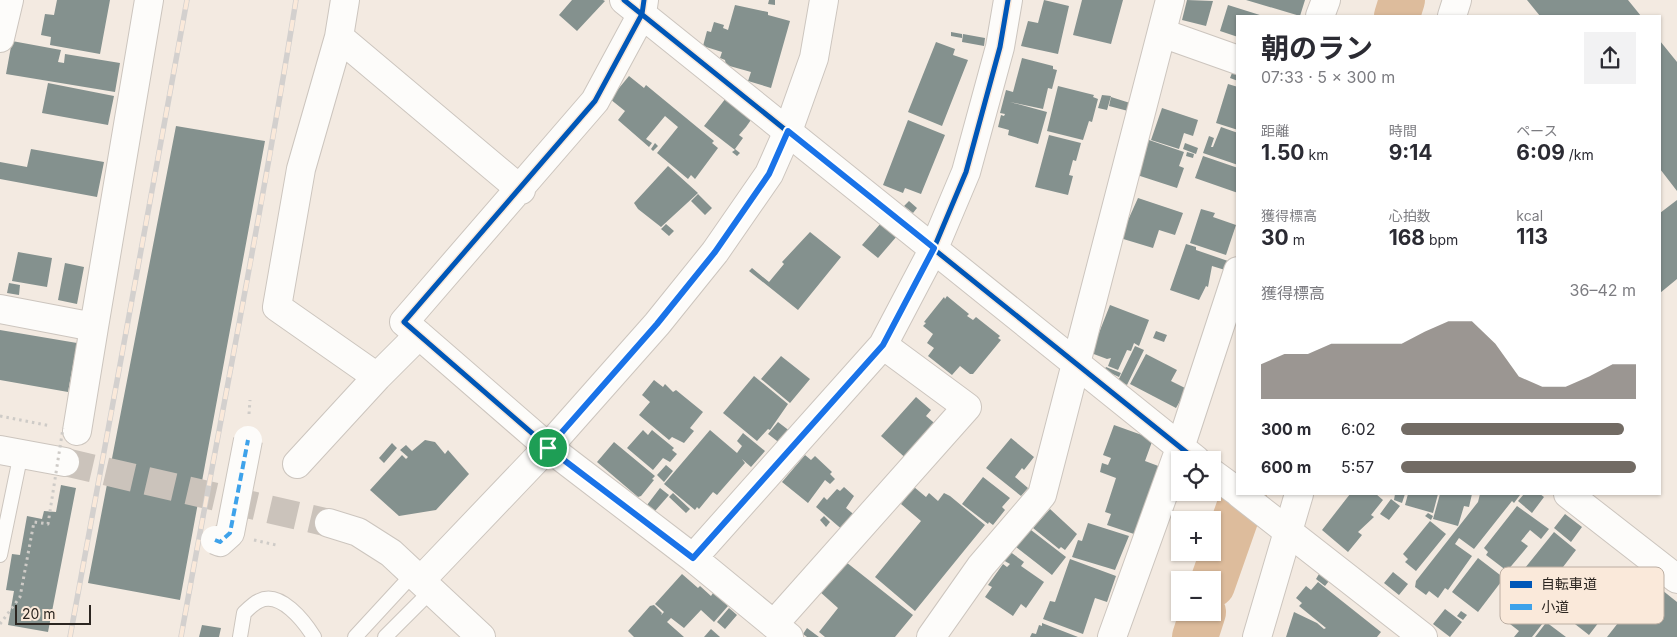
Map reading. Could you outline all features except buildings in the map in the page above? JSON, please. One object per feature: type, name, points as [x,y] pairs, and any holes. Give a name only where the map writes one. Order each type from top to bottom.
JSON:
[{"type":"street","points":[[0,38],[9,0]]},
{"type":"street","points":[[70,429],[94,328],[149,0]]},
{"type":"street","points":[[345,0],[339,37],[301,169],[277,307],[377,376]]},
{"type":"street","points":[[423,581],[548,448],[657,324],[715,252],[769,174],[788,131],[814,58],[824,0]]},
{"type":"street","points":[[693,558],[883,345],[934,248],[966,172],[1000,47],[1008,0]]},
{"type":"street","points":[[932,637],[981,566],[1042,495],[1170,0]]},
{"type":"street","points":[[1320,15],[1326,0]]},
{"type":"street","points":[[1452,15],[1457,0]]},
{"type":"street","points":[[883,345],[967,407],[782,631],[693,558],[548,448],[404,322],[521,190],[595,101],[637,5],[788,131],[1184,451]]},
{"type":"street","points":[[1162,33],[1236,59]]},
{"type":"street","points":[[339,37],[521,190]]},
{"type":"street","points":[[1189,451],[1236,278]]},
{"type":"street","points":[[0,309],[94,328]]},
{"type":"street","points":[[297,464],[377,376],[419,335]]},
{"type":"street","points":[[215,540],[220,542],[230,533],[248,440]]},
{"type":"street","points":[[10,452],[65,462]]},
{"type":"street","points":[[1221,480],[1236,491]]},
{"type":"street","points":[[1112,637],[1171,495]]},
{"type":"street","points":[[1242,495],[1423,637]]},
{"type":"street","points":[[1257,637],[1281,526],[1298,495]]},
{"type":"street","points":[[1569,495],[1662,567]]},
{"type":"street","points":[[329,523],[358,532],[391,552],[481,637]]},
{"type":"street","points":[[1664,569],[1677,579]]},
{"type":"lane","points":[[0,556],[10,452]]},
{"type":"lane","points":[[355,637],[423,581]]},
{"type":"lane","points":[[385,637],[423,581]]},
{"type":"lane","points":[[240,637],[244,613],[260,600],[274,598],[292,610],[314,637]]},
{"type":"path","points":[[0,416],[70,429],[48,524],[34,522],[20,597],[0,624]]},
{"type":"waterway","points":[[1397,15],[1402,0]]},
{"type":"waterway","points":[[1217,571],[1244,495]]},
{"type":"waterway","points":[[1195,637],[1200,621]]},
{"type":"tunnel","points":[[65,462],[329,523]]},
{"type":"railway","points":[[70,637],[187,0]]},
{"type":"railway","points":[[181,637],[255,239],[296,0]]},
{"type":"marked path","points":[[215,540],[220,542],[230,533],[248,440]]},
{"type":"cycle path","points":[[624,0],[1185,451]]},
{"type":"cycle path","points":[[644,0],[642,14],[595,101],[404,322],[548,447],[693,558],[883,345],[934,248],[966,172],[1000,47],[1008,0]]},
{"type":"route","points":[[788,131],[934,248],[883,345],[693,558],[548,448],[657,324],[715,252],[769,174],[788,131]]}]
